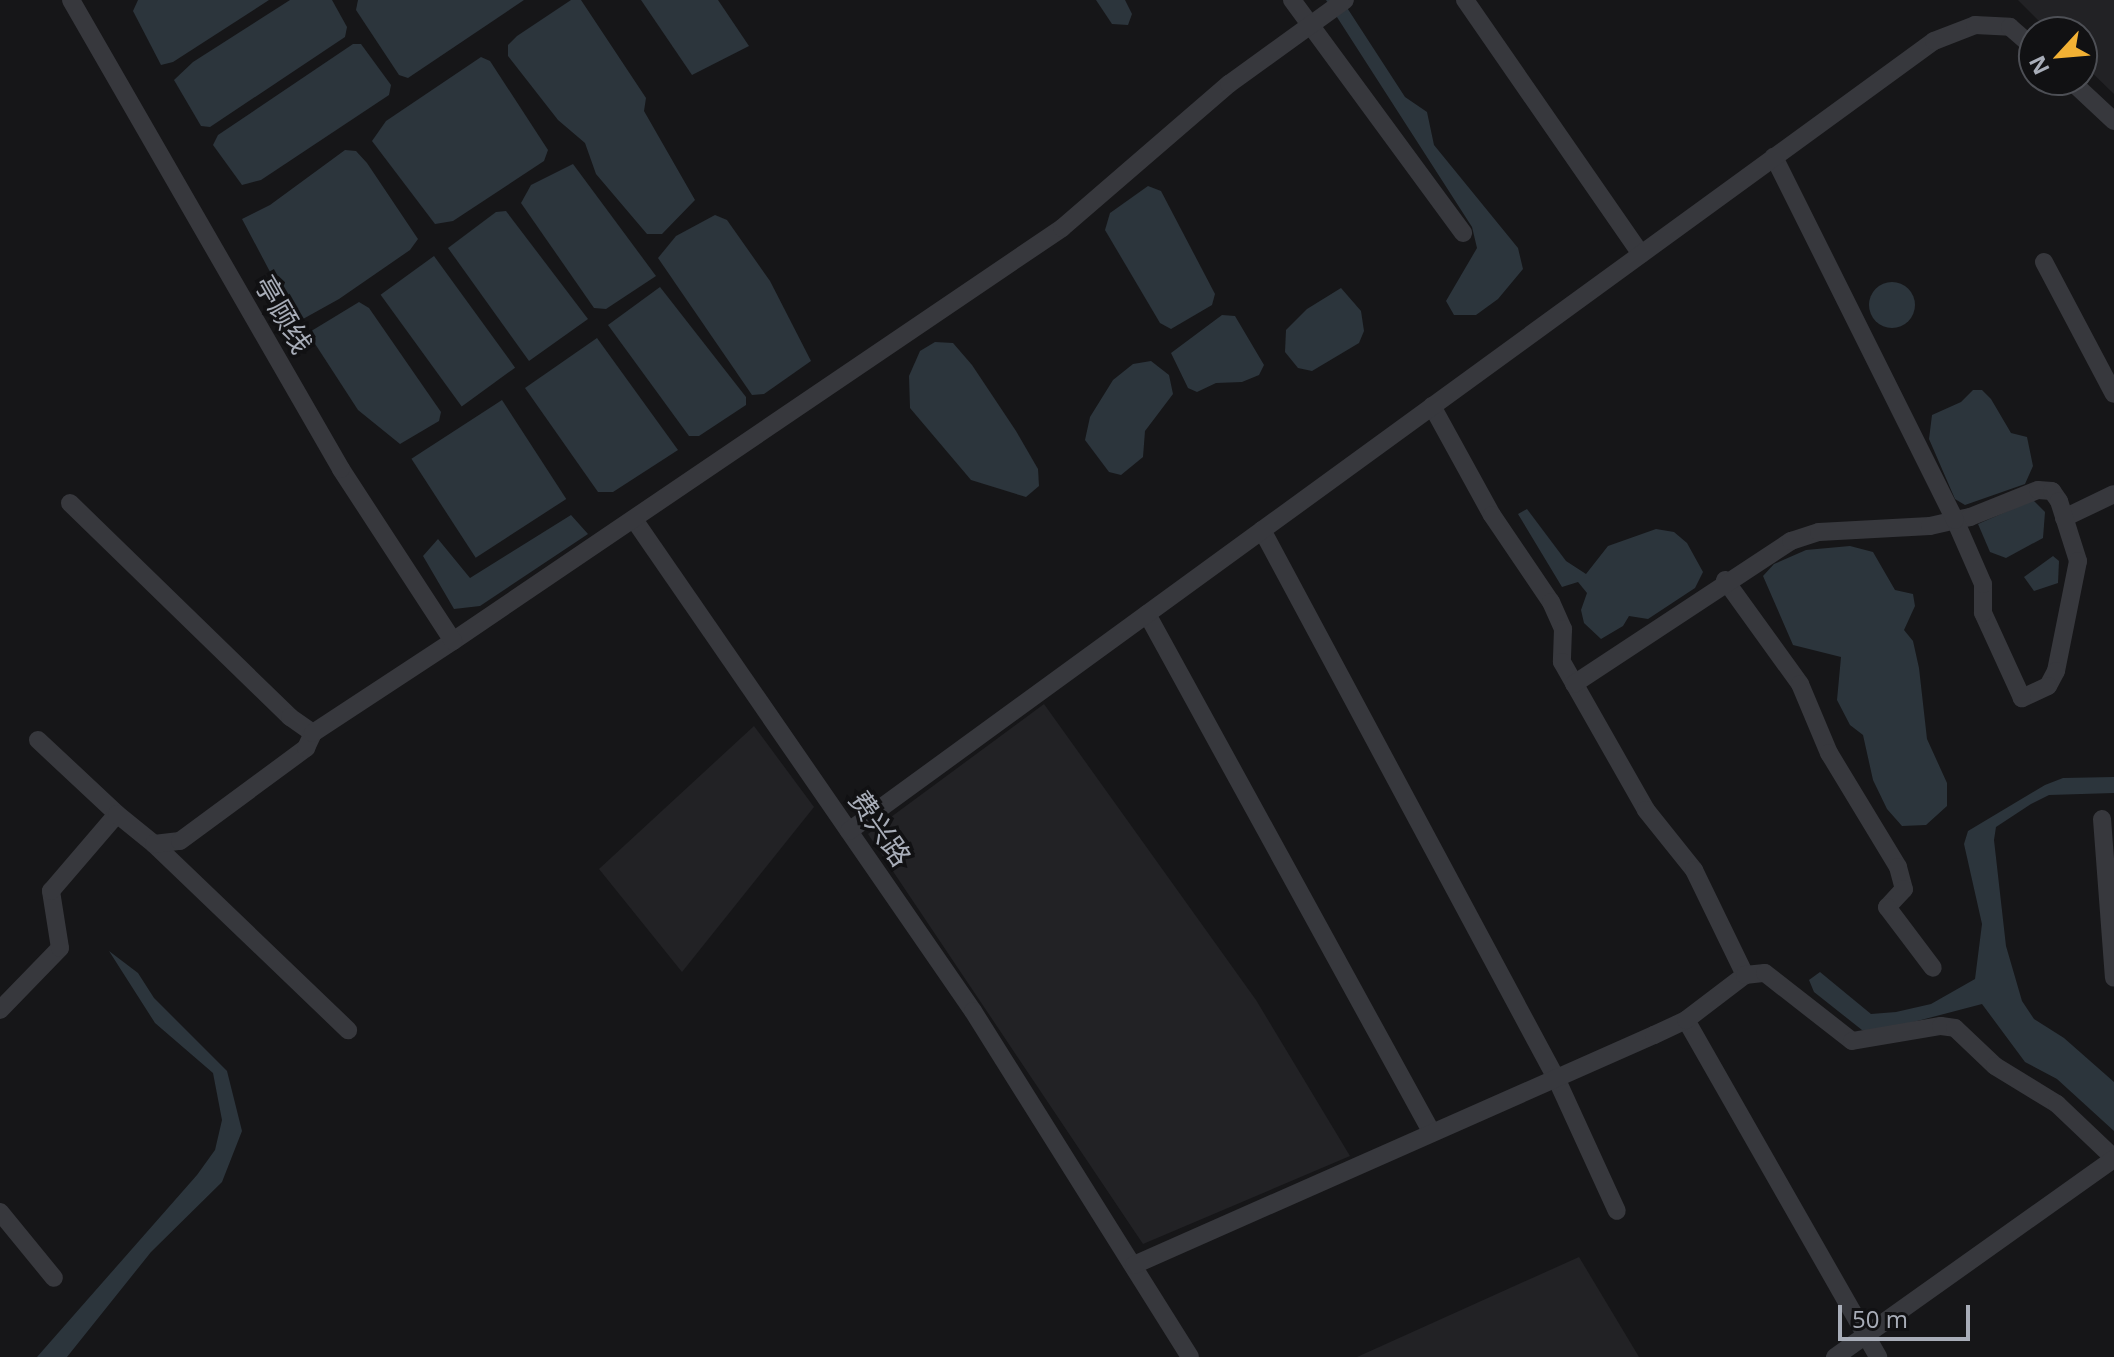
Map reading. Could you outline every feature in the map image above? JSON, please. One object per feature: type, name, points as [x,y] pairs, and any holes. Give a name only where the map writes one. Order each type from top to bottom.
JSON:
[{"type":"street","name":"亭顾线","points":[[71,0],[341,469],[449,644]]},
{"type":"street","points":[[1292,0],[1313,22],[1463,233]]},
{"type":"street","points":[[154,844],[180,841],[306,748],[313,733],[635,521],[1062,228],[1229,84],[1345,0]]},
{"type":"street","points":[[1465,0],[1641,254]]},
{"type":"street","points":[[849,831],[1934,41],[1975,25],[2010,27],[2018,34]]},
{"type":"street","points":[[2087,96],[2114,121]]},
{"type":"street","points":[[1574,684],[1725,580],[1791,541],[1819,532],[1955,520],[2038,490],[2052,491],[2078,561],[2056,671],[2048,686],[2022,698],[1983,613],[1983,584],[1955,520],[1774,157]]},
{"type":"street","points":[[2044,262],[2114,394]]},
{"type":"street","points":[[1432,406],[1492,515],[1551,602],[1563,629],[1562,662],[1646,810],[1694,870],[1745,975]]},
{"type":"street","points":[[2064,518],[2114,494]]},
{"type":"street","points":[[70,503],[290,717],[313,733]]},
{"type":"street","name":"费兴路","points":[[635,521],[973,1011],[1190,1357]]},
{"type":"street","points":[[1262,530],[1556,1078],[1617,1211]]},
{"type":"street","points":[[1725,580],[1807,697],[1829,753],[1898,867],[1904,889],[1887,907],[1933,968]]},
{"type":"street","points":[[1147,614],[1432,1133]]},
{"type":"street","points":[[38,740],[154,844],[348,1030]]},
{"type":"street","points":[[0,1010],[60,948],[51,891],[117,814]]},
{"type":"street","points":[[2102,819],[2114,978]]},
{"type":"street","points":[[1134,1265],[1686,1020],[1745,975],[1765,973],[1852,1041],[1941,1026],[1955,1028],[1995,1066],[2057,1104],[2114,1158],[1835,1357]]},
{"type":"street","points":[[1686,1020],[1878,1357]]},
{"type":"street","points":[[0,1212],[54,1278]]},
{"type":"shaded area","points":[[138,0],[269,0],[173,62],[161,65],[133,11]]},
{"type":"shaded area","points":[[290,0],[332,0],[347,27],[345,37],[210,127],[201,126],[174,80],[193,62]]},
{"type":"shaded area","points":[[358,0],[524,0],[408,78],[399,75],[356,10]]},
{"type":"shaded area","points":[[571,0],[581,0],[646,98],[644,111],[695,200],[662,234],[647,234],[596,174],[585,143],[558,120],[508,56],[508,45],[517,36]]},
{"type":"shaded area","points":[[641,0],[718,0],[749,46],[692,75]]},
{"type":"shaded area","points":[[1096,0],[1125,0],[1132,14],[1128,25],[1112,24]]},
{"type":"shaded area","points":[[1326,0],[1342,0],[1405,97],[1427,112],[1434,145],[1518,248],[1523,269],[1498,299],[1476,315],[1454,315],[1446,301],[1477,248],[1472,227]]},
{"type":"shaded area","points":[[2018,0],[2114,0],[2114,94],[2098,78],[2098,16],[2034,16]]},
{"type":"shaded area","points":[[353,44],[361,44],[391,85],[389,95],[261,180],[242,185],[213,145],[218,135]]},
{"type":"shaded area","points":[[481,57],[490,61],[548,150],[544,161],[453,221],[435,224],[372,141],[386,121]]},
{"type":"shaded area","points":[[345,150],[356,151],[367,163],[418,239],[410,250],[339,299],[303,319],[294,317],[242,219],[270,205]]},
{"type":"shaded area","points":[[573,164],[656,276],[606,309],[594,308],[521,203],[531,185]]},
{"type":"shaded area","points":[[1148,186],[1161,191],[1215,294],[1212,305],[1171,329],[1160,323],[1105,230],[1110,213]]},
{"type":"shaded area","points":[[506,211],[588,319],[529,361],[448,248],[496,212]]},
{"type":"shaded area","points":[[715,215],[727,220],[770,281],[811,361],[764,394],[752,395],[658,258],[676,236]]},
{"type":"shaded area","points":[[434,256],[515,368],[462,406],[381,295]]},
{"type":"shaded area","points":[[1892,282],[1908,289],[1915,305],[1908,321],[1892,328],[1876,321],[1869,305],[1876,289]]},
{"type":"shaded area","points":[[660,287],[746,397],[746,405],[699,436],[689,436],[608,325]]},
{"type":"shaded area","points":[[1341,288],[1361,311],[1364,331],[1359,343],[1312,371],[1298,368],[1285,352],[1286,330],[1307,309]]},
{"type":"shaded area","points":[[359,302],[369,308],[441,412],[439,421],[400,444],[358,410],[308,333]]},
{"type":"shaded area","points":[[1222,315],[1235,316],[1264,365],[1259,375],[1242,382],[1216,383],[1197,392],[1188,388],[1171,353]]},
{"type":"shaded area","points":[[597,338],[678,450],[613,492],[598,492],[525,388]]},
{"type":"shaded area","points":[[935,342],[953,343],[972,365],[1016,431],[1038,469],[1039,486],[1026,497],[971,480],[910,408],[909,376],[920,351]]},
{"type":"shaded area","points":[[1151,361],[1169,375],[1173,394],[1145,431],[1143,457],[1121,475],[1109,472],[1085,440],[1090,417],[1113,380],[1133,364]]},
{"type":"shaded area","points":[[1973,390],[1982,390],[1991,399],[2011,433],[2027,437],[2033,466],[2025,484],[1965,505],[1955,499],[1929,439],[1932,415],[1961,402]]},
{"type":"shaded area","points":[[502,400],[566,499],[476,558],[411,459]]},
{"type":"shaded area","points":[[2033,500],[2045,512],[2043,538],[2006,558],[1990,552],[1978,524]]},
{"type":"shaded area","points":[[1527,509],[1566,561],[1586,574],[1608,546],[1656,529],[1674,532],[1687,543],[1703,572],[1695,588],[1648,619],[1629,616],[1623,626],[1601,639],[1584,623],[1581,610],[1587,593],[1578,582],[1562,587],[1518,514]]},
{"type":"shaded area","points":[[571,515],[588,534],[480,606],[454,609],[423,556],[438,539],[470,578]]},
{"type":"shaded area","points":[[1850,546],[1873,552],[1895,590],[1913,594],[1915,606],[1904,630],[1913,641],[1919,668],[1927,739],[1947,783],[1947,806],[1926,825],[1902,826],[1887,809],[1873,780],[1863,735],[1850,725],[1837,700],[1841,657],[1793,645],[1763,576],[1774,564],[1806,550]]},
{"type":"shaded area","points":[[2053,556],[2059,561],[2058,583],[2034,591],[2024,577]]},
{"type":"shaded area","points":[[1044,704],[1256,1000],[1350,1156],[1143,1244],[868,834]]},
{"type":"shaded area","points":[[754,726],[814,807],[682,972],[599,869]]},
{"type":"shaded area","points":[[2114,777],[2114,793],[2049,795],[2031,804],[1996,827],[1994,840],[2006,946],[2022,1001],[2034,1019],[2064,1038],[2114,1082],[2114,1131],[2057,1079],[2025,1062],[1982,1004],[1883,1030],[1862,1030],[1814,992],[1809,980],[1820,972],[1871,1014],[1896,1012],[1931,1004],[1975,979],[1982,924],[1964,844],[1968,831],[2045,785],[2063,778]]},
{"type":"shaded area","points":[[109,951],[138,973],[154,998],[227,1071],[242,1131],[222,1182],[151,1252],[67,1357],[37,1357],[197,1175],[215,1150],[222,1120],[213,1073],[155,1023]]},
{"type":"shaded area","points":[[1579,1257],[1639,1357],[1357,1357]]}]
